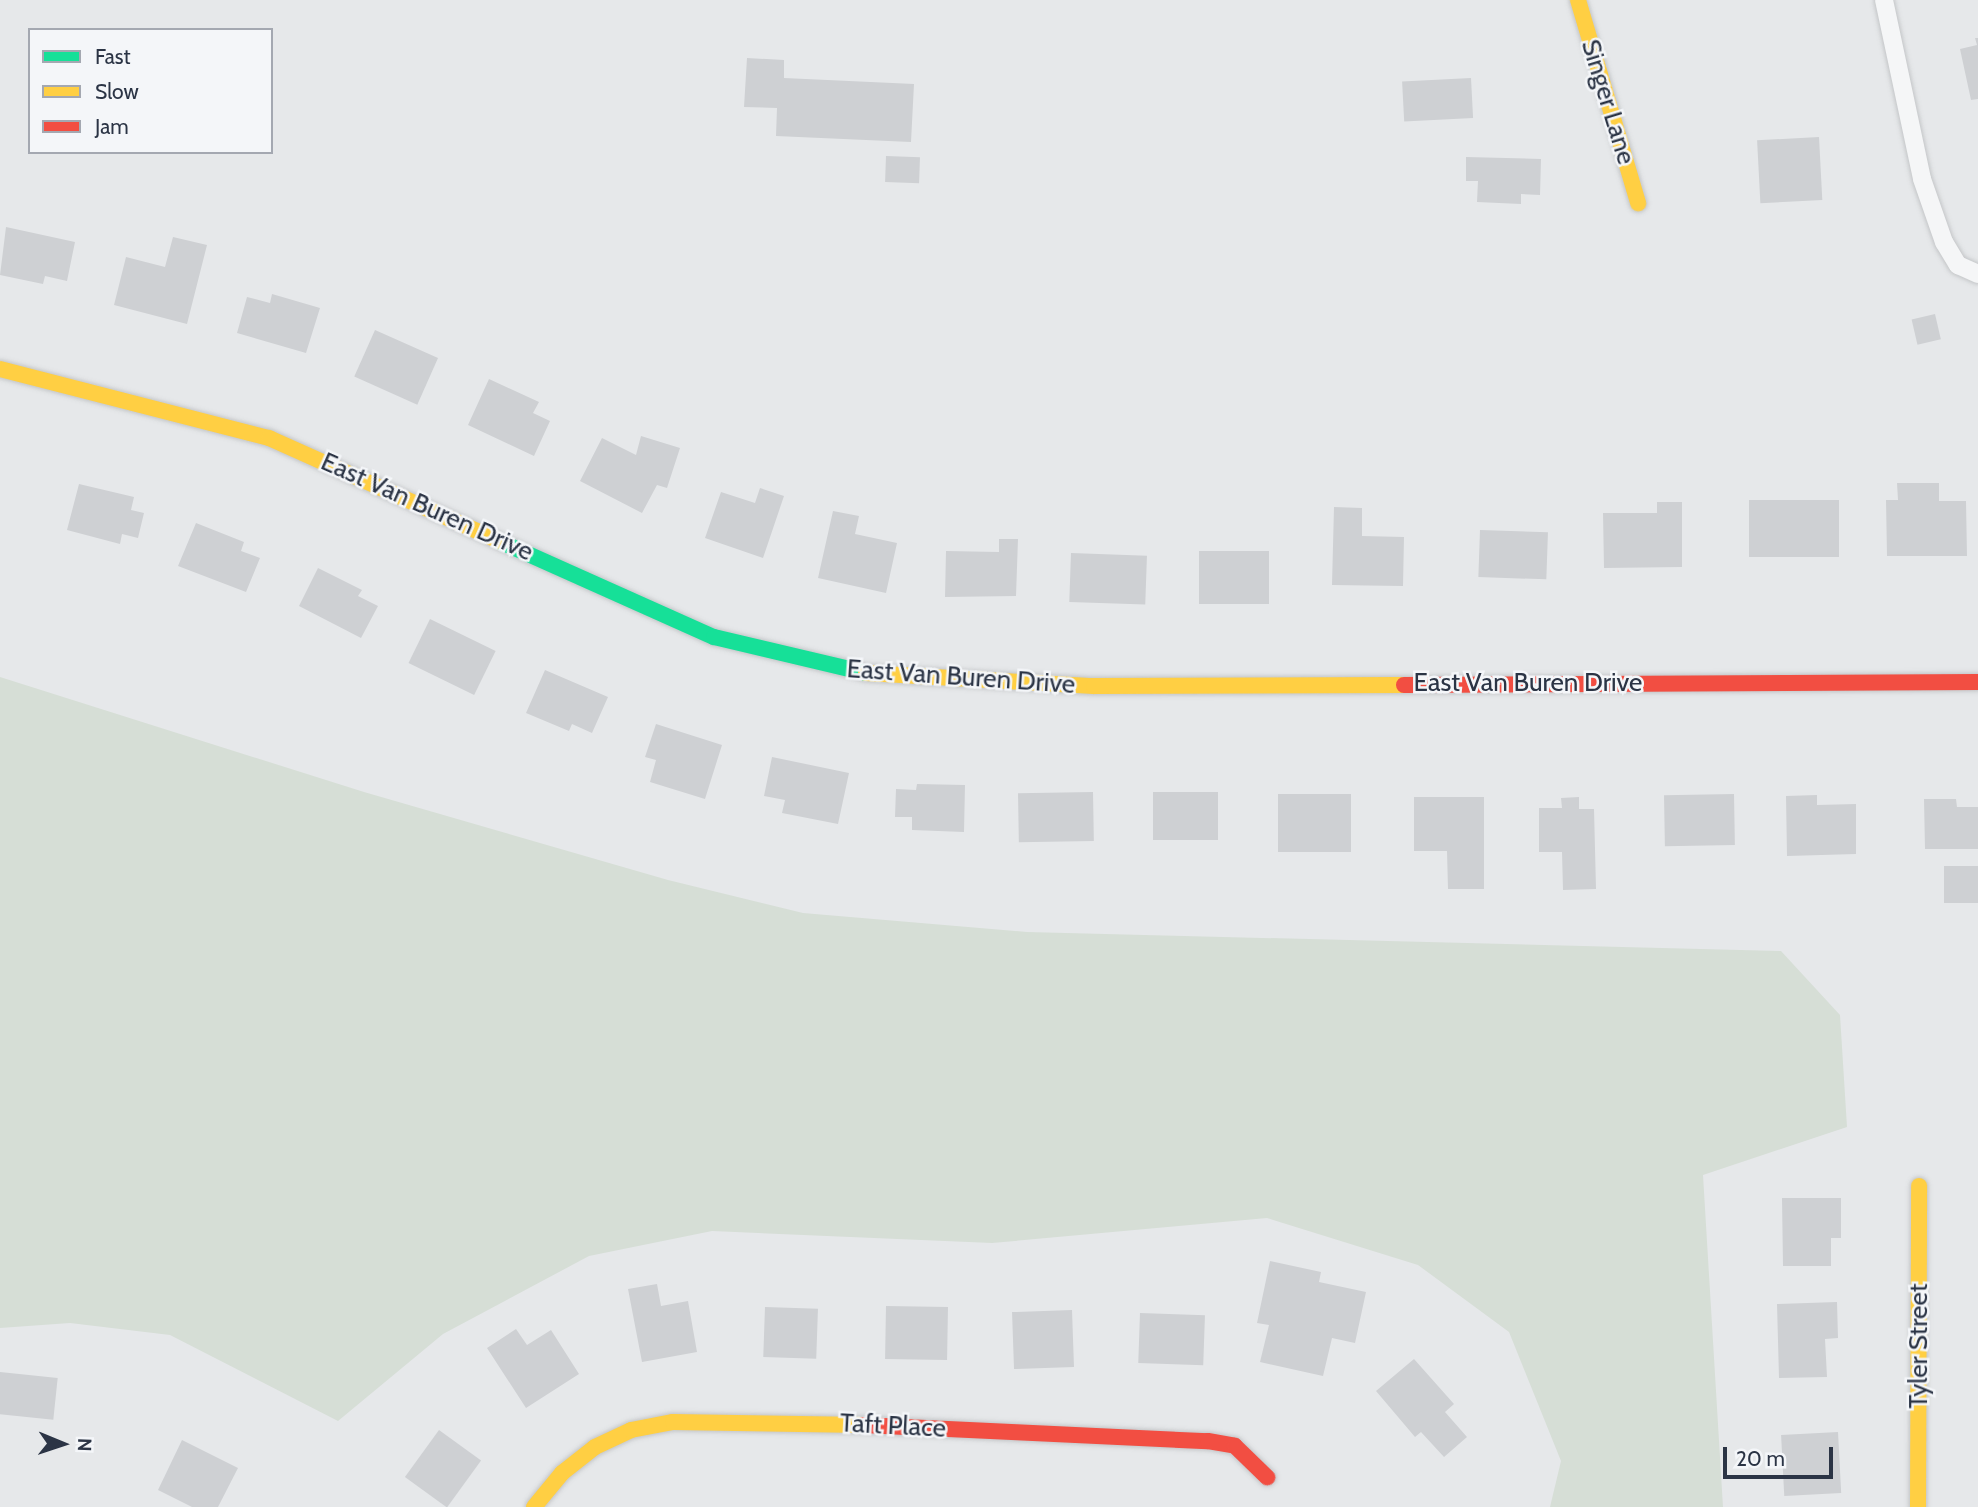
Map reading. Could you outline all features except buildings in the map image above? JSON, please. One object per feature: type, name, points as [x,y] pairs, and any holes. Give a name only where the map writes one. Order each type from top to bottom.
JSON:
[{"type":"street","name":"Singer Lane","points":[[1578,0],[1638,203]]},
{"type":"street","name":"East Van Buren Drive","points":[[0,369],[269,438],[713,637],[824,666],[881,676],[1082,686],[1978,682]]},
{"type":"street","name":"Tyler Street","points":[[1918,1507],[1919,1186]]},
{"type":"street","name":"Taft Place","points":[[534,1507],[562,1473],[595,1447],[631,1430],[673,1422],[774,1421],[1208,1441],[1235,1446],[1267,1477]]},
{"type":"lane","points":[[1884,0],[1922,179],[1939,230],[1958,265],[1978,274]]},
{"type":"shaded area","points":[[0,677],[364,792],[668,880],[803,913],[1027,932],[1781,951],[1840,1015],[1847,1127],[1703,1175],[1723,1507],[1550,1507],[1561,1461],[1509,1332],[1418,1265],[1267,1218],[992,1243],[712,1231],[589,1256],[443,1334],[338,1421],[170,1335],[70,1323],[0,1328]]},
{"type":"traffic: fast","points":[[499,541],[714,637],[866,673]]},
{"type":"traffic: slow","points":[[1578,0],[1638,203]]},
{"type":"traffic: slow","points":[[0,369],[269,438],[499,541]]},
{"type":"traffic: slow","points":[[866,673],[1094,686],[1404,685]]},
{"type":"traffic: slow","points":[[1918,1507],[1919,1186]]},
{"type":"traffic: slow","points":[[534,1507],[562,1473],[595,1447],[631,1430],[673,1422],[863,1425]]},
{"type":"traffic: jam","points":[[1404,685],[1978,682]]},
{"type":"traffic: jam","points":[[863,1425],[1208,1441],[1235,1446],[1267,1477]]}]
